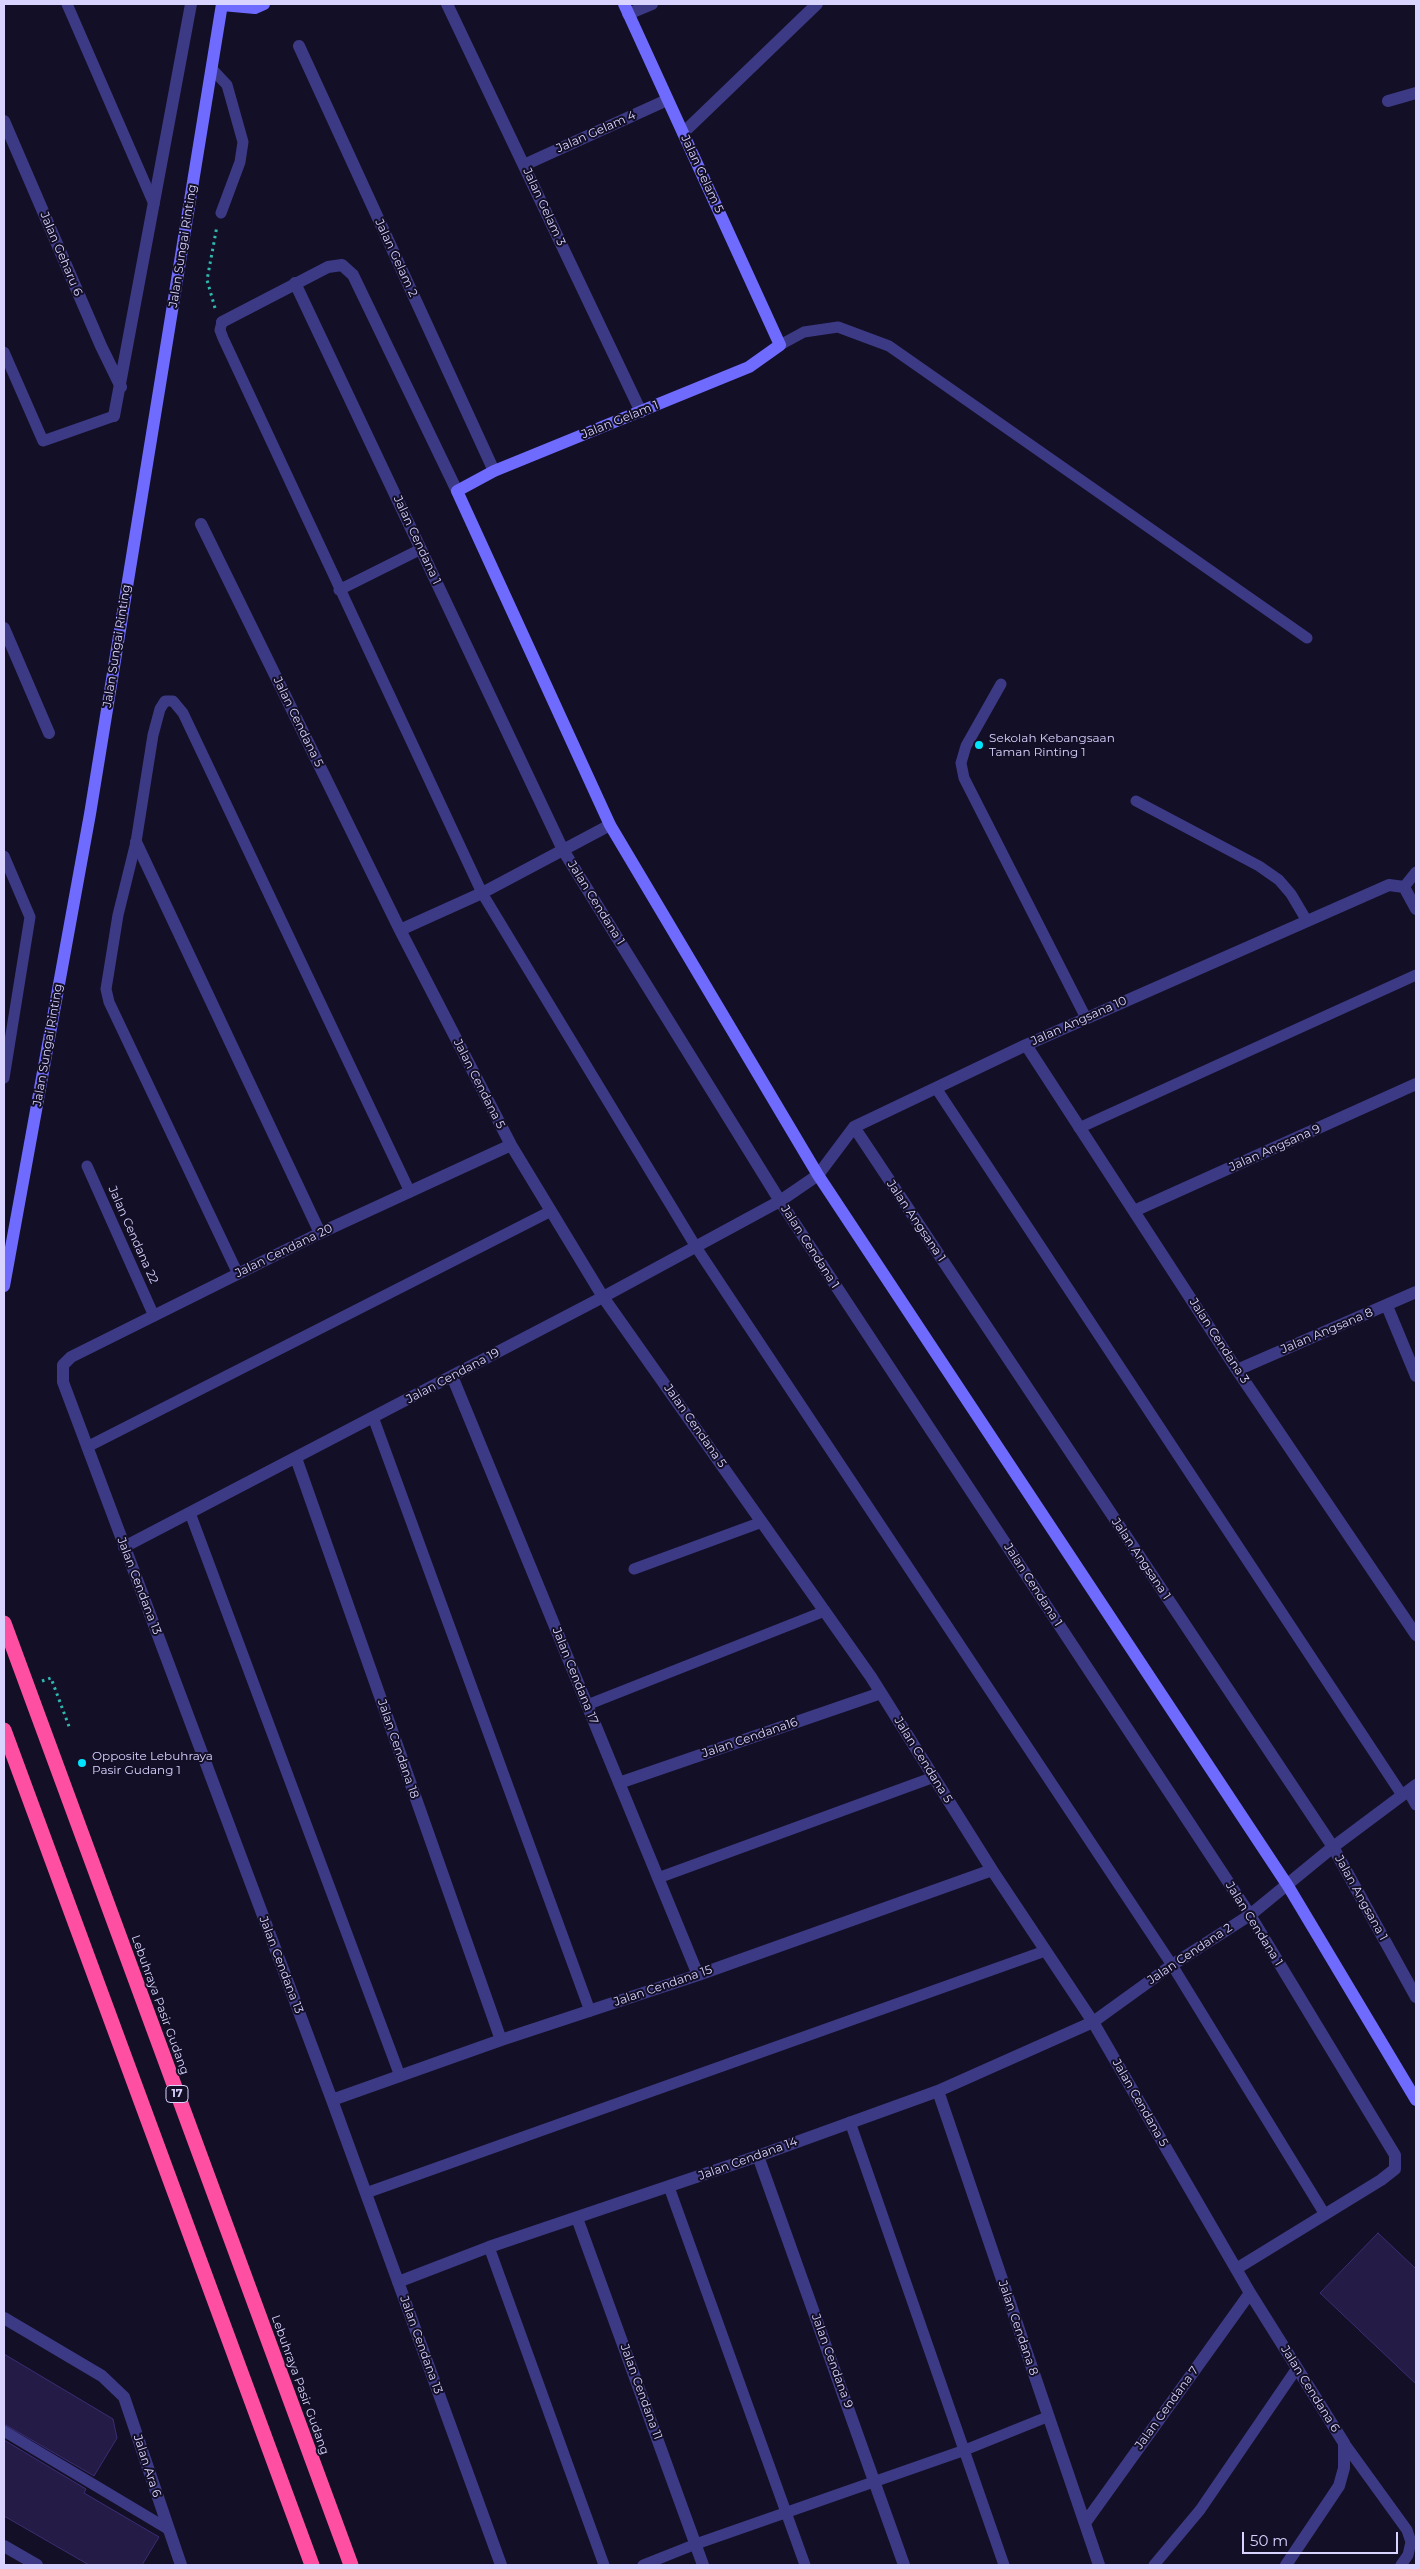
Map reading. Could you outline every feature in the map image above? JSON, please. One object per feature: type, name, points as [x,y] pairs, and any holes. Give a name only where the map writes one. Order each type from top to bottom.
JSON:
[{"type":"highway","name":"Lebuhraya Pasir Gudang","points":[[4,1623],[351,2565]]},
{"type":"highway","points":[[4,1730],[312,2565]]},
{"type":"street","points":[[114,416],[121,387],[191,4]]},
{"type":"street","points":[[221,4],[255,8],[264,4]]},
{"type":"street","name":"Jalan Sungai Rinting","points":[[4,1286],[90,814],[221,4]]},
{"type":"street","name":"Jalan Gelam 3","points":[[447,4],[641,412]]},
{"type":"street","points":[[626,9],[652,4]]},
{"type":"street","points":[[683,133],[817,4]]},
{"type":"street","name":"Jalan Gelam 5","points":[[626,9],[780,345]]},
{"type":"street","name":"Jalan Gelam 2","points":[[298,46],[494,471]]},
{"type":"street","points":[[1388,101],[1416,93]]},
{"type":"street","name":"Jalan Gelam 4","points":[[524,165],[667,100]]},
{"type":"street","name":"Jalan Geharu 6","points":[[4,121],[101,346],[121,387]]},
{"type":"street","points":[[222,322],[328,267],[342,265],[352,275],[457,492],[610,825],[818,1174],[1288,1886],[1416,2100]]},
{"type":"street","name":"Jalan Cendana 1","points":[[295,283],[563,850],[780,1201],[1250,1915],[1395,2155],[1395,2169],[1381,2180],[1324,2213]]},
{"type":"street","name":"Jalan Gelam 1","points":[[457,492],[494,471],[749,367],[780,345]]},
{"type":"street","name":"Jalan Cendana 5","points":[[201,524],[400,930],[511,1145],[604,1298],[881,1693],[992,1870],[1093,2022],[1250,2293]]},
{"type":"street","points":[[4,628],[49,733]]},
{"type":"street","points":[[400,930],[482,892],[610,825]]},
{"type":"street","points":[[136,842],[320,1233]]},
{"type":"street","name":"Jalan Angsana 10","points":[[780,1201],[818,1174],[854,1128],[1026,1045],[1389,885],[1404,887]]},
{"type":"street","points":[[1404,887],[1416,909]]},
{"type":"street","name":"Jalan Cendana 3","points":[[1026,1045],[1237,1370],[1416,1635]]},
{"type":"street","name":"Jalan Angsana 9","points":[[1134,1211],[1416,1084]]},
{"type":"street","name":"Jalan Angsana 1","points":[[854,1128],[1333,1847],[1416,1997]]},
{"type":"street","name":"Jalan Cendana 20","points":[[63,1365],[71,1357],[320,1233],[511,1145]]},
{"type":"street","name":"Jalan Cendana 19","points":[[124,1547],[604,1298],[780,1201]]},
{"type":"street","name":"Jalan Angsana 8","points":[[1237,1370],[1416,1292]]},
{"type":"street","points":[[1387,1306],[1416,1376]]},
{"type":"street","name":"Jalan Cendana 13","points":[[63,1365],[63,1382],[332,2100],[501,2565]]},
{"type":"street","name":"Jalan Cendana 17","points":[[452,1376],[698,1975]]},
{"type":"street","name":"Jalan Cendana 18","points":[[296,1458],[501,2040]]},
{"type":"street","name":"Jalan Cendana16","points":[[619,1783],[881,1693]]},
{"type":"street","name":"Jalan Cendana 2","points":[[1093,2022],[1172,1965],[1250,1915],[1288,1886],[1333,1847],[1409,1790]]},
{"type":"street","name":"Jalan Cendana 15","points":[[332,2100],[501,2040],[698,1975],[992,1870]]},
{"type":"street","name":"Jalan Cendana 14","points":[[398,2282],[489,2247],[669,2187],[938,2091],[1093,2022]]},
{"type":"street","name":"Jalan Cendana 8","points":[[938,2091],[1047,2417],[1099,2565]]},
{"type":"street","name":"Jalan Cendana 9","points":[[758,2156],[904,2565]]},
{"type":"street","points":[[1236,2269],[1324,2213]]},
{"type":"street","name":"Jalan Cendana 11","points":[[577,2218],[703,2565]]},
{"type":"street","name":"Jalan Cendana 6","points":[[1250,2293],[1344,2443],[1344,2468],[1339,2486],[1286,2565]]},
{"type":"street","name":"Jalan Cendana 7","points":[[1085,2523],[1250,2293]]},
{"type":"street","name":"Jalan Ara 6","points":[[4,2318],[102,2376],[124,2397],[181,2565]]},
{"type":"street","points":[[4,2546],[37,2565]]},
{"type":"lane","points":[[67,4],[154,204]]},
{"type":"lane","points":[[212,69],[227,85],[243,142],[240,162],[221,213]]},
{"type":"lane","points":[[222,322],[220,330],[222,338],[482,892],[696,1247],[1172,1965],[1324,2213]]},
{"type":"lane","points":[[780,345],[804,332],[838,327],[889,346],[1307,638]]},
{"type":"lane","points":[[4,352],[43,441],[114,416]]},
{"type":"lane","points":[[339,590],[421,549]]},
{"type":"lane","points":[[1001,684],[966,746],[962,763],[964,778],[1086,1018]]},
{"type":"lane","points":[[238,1274],[109,1002],[106,989],[118,915],[136,842],[153,735],[160,709],[165,701],[173,702],[183,713],[410,1192]]},
{"type":"lane","points":[[1136,801],[1259,866],[1279,880],[1291,894],[1307,921]]},
{"type":"lane","points":[[4,856],[30,917],[4,1078]]},
{"type":"lane","points":[[1404,887],[1416,872]]},
{"type":"lane","points":[[1080,1128],[1416,974]]},
{"type":"lane","points":[[936,1088],[1409,1790],[1416,1805]]},
{"type":"lane","name":"Jalan Cendana 22","points":[[87,1166],[154,1316]]},
{"type":"lane","points":[[87,1447],[551,1211]]},
{"type":"lane","points":[[373,1418],[590,2010]]},
{"type":"lane","points":[[190,1513],[400,2076]]},
{"type":"lane","points":[[634,1569],[762,1522]]},
{"type":"lane","points":[[587,1705],[825,1611]]},
{"type":"lane","points":[[658,1878],[934,1777]]},
{"type":"lane","points":[[366,2193],[1045,1951]]},
{"type":"lane","points":[[850,2122],[1004,2565]]},
{"type":"lane","points":[[669,2187],[805,2565]]},
{"type":"lane","points":[[489,2247],[604,2565]]},
{"type":"lane","points":[[1154,2565],[1200,2510],[1297,2368]]},
{"type":"lane","points":[[643,2565],[696,2544],[965,2450],[1047,2417]]},
{"type":"lane","points":[[4,2431],[168,2529]]},
{"type":"lane","points":[[1344,2443],[1407,2530],[1411,2542],[1408,2555],[1401,2565]]},
{"type":"path","points":[[221,213],[207,280],[211,302],[222,322]]},
{"type":"path","points":[[52,1678],[70,1730]]},
{"type":"building","points":[[1378,2233],[1416,2269],[1416,2384],[1320,2293]]},
{"type":"building","points":[[4,2354],[113,2419],[117,2438],[94,2476],[4,2424]]},
{"type":"building","points":[[4,2440],[86,2489],[84,2493],[159,2537],[142,2565],[89,2565],[4,2516]]},
{"type":"place","name":"Sekolah Kebangsaan Taman Rinting 1","points":[[979,745]]},
{"type":"place","name":"Opposite Lebuhraya Pasir Gudang 1","points":[[82,1763]]}]
